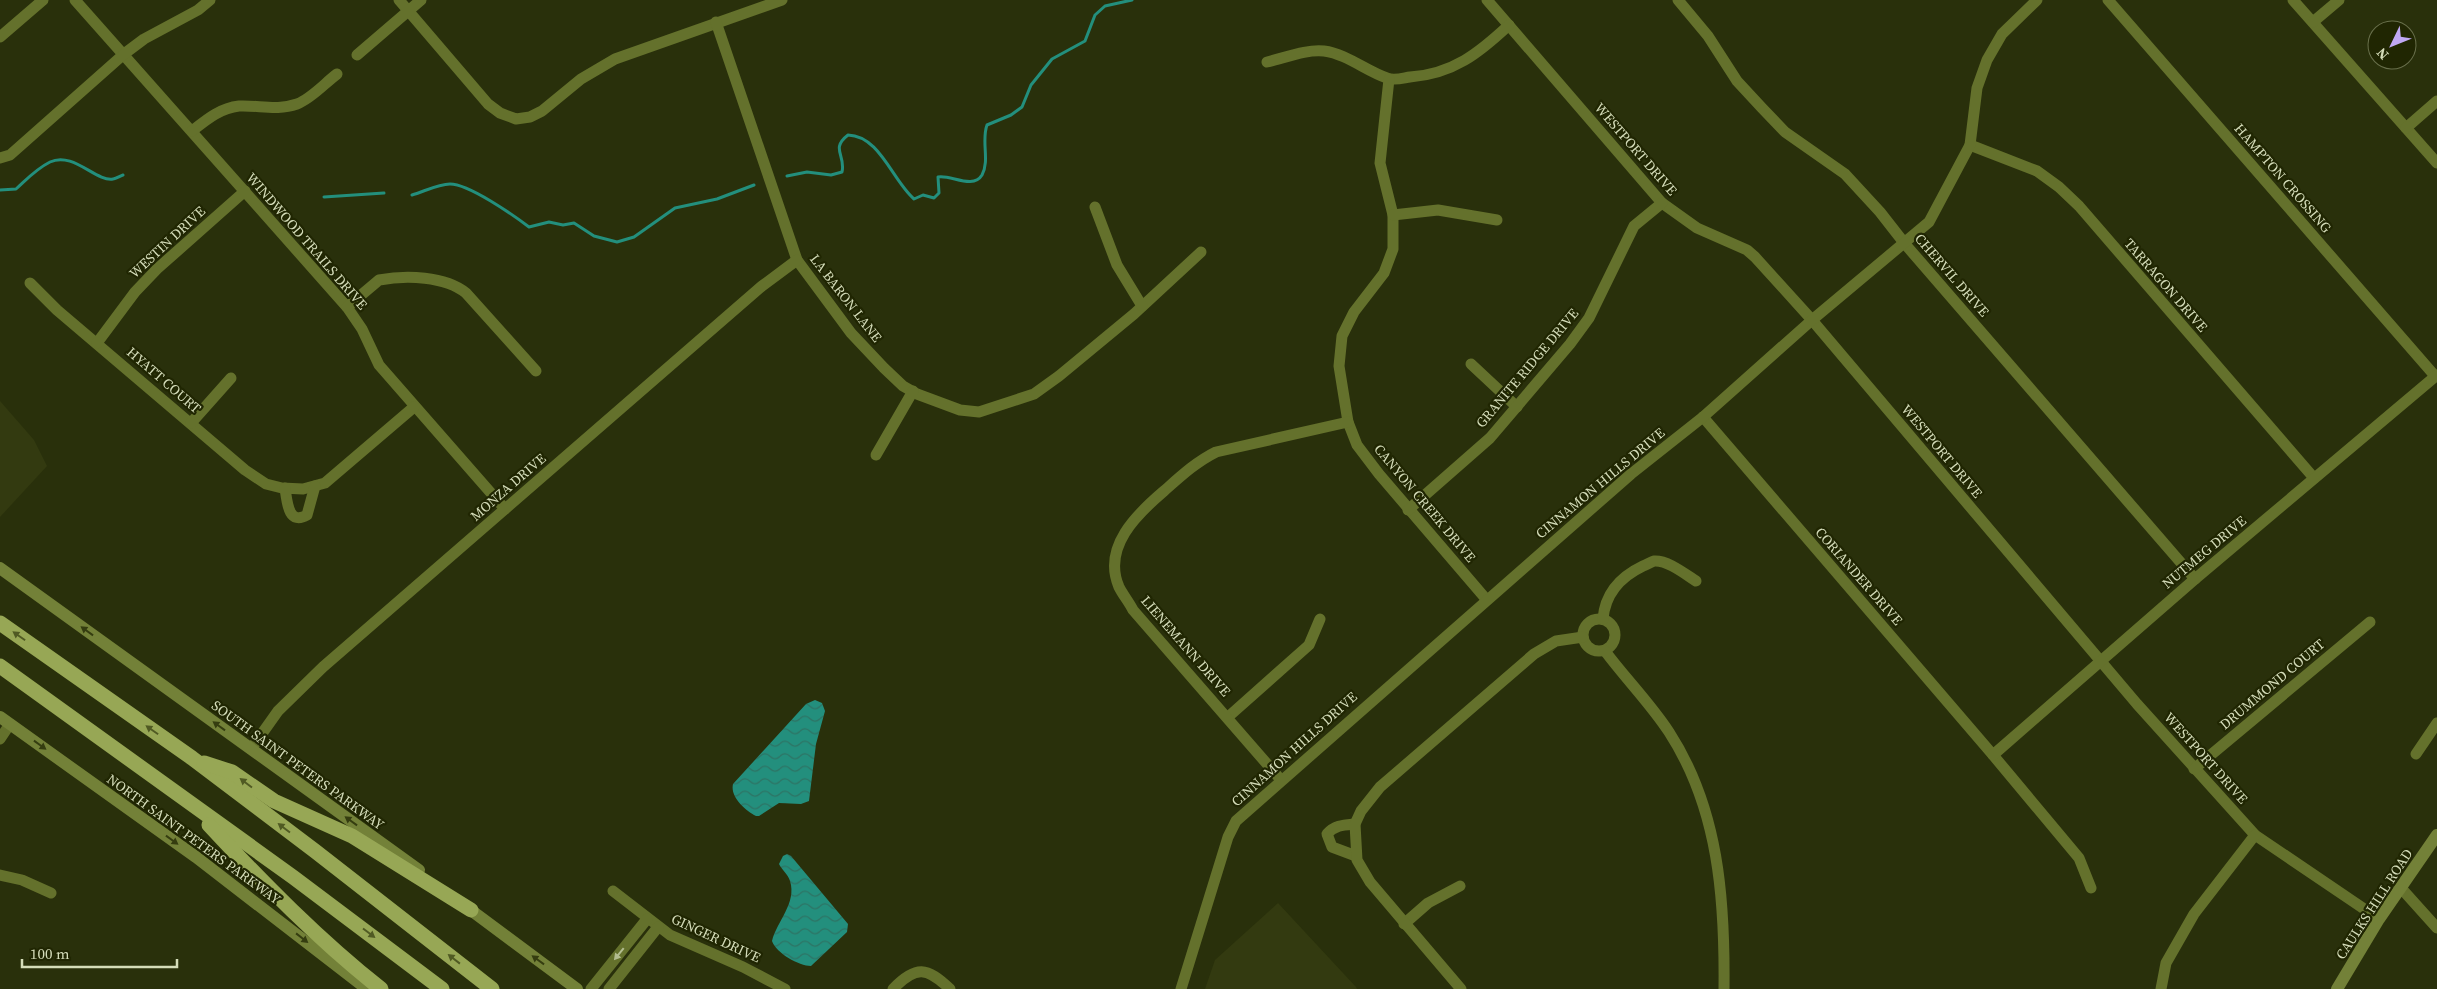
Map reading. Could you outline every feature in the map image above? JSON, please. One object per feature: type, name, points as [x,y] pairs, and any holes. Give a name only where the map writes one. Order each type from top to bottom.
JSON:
[{"type":"highway","points":[[0,623],[192,758],[492,989]]},
{"type":"highway","points":[[0,666],[368,932],[442,989]]},
{"type":"highway","points":[[192,758],[232,772],[274,801],[352,836],[471,910]]},
{"type":"highway","points":[[188,801],[260,880],[337,953],[381,989]]},
{"type":"main road","name":"SOUTH SAINT PETERS PARKWAY","points":[[0,568],[407,862],[577,989]]},
{"type":"main road","name":"NORTH SAINT PETERS PARKWAY","points":[[5,721],[196,857],[367,989]]},
{"type":"main road","name":"CAULKS HILL ROAD","points":[[2337,989],[2379,919],[2437,835]]},
{"type":"street","points":[[0,37],[43,0]]},
{"type":"street","name":"WINDWOOD TRAILS DRIVE","points":[[75,0],[346,307],[362,329],[379,365],[505,510]]},
{"type":"street","points":[[0,158],[10,155],[41,130],[124,54],[144,39],[198,10],[210,0]]},
{"type":"street","points":[[399,0],[488,104],[500,113],[516,118],[530,117],[542,111],[581,79],[615,59],[782,0]]},
{"type":"street","points":[[357,56],[421,0]]},
{"type":"street","name":"WESTPORT DRIVE","points":[[1487,0],[1662,204],[1697,228],[1747,250],[1812,320],[2101,662],[2194,769],[2255,835],[2379,919]]},
{"type":"street","name":"CHERVIL DRIVE","points":[[1678,0],[1708,36],[1743,88],[1785,132],[1845,174],[1880,212],[1905,244],[2196,579]]},
{"type":"street","name":"CINNAMON HILLS DRIVE","points":[[1181,989],[1228,837],[1236,821],[1486,599],[1631,474],[1703,417],[1812,320],[1929,222],[1970,145],[1977,88],[1987,60],[2002,34],[2037,0]]},
{"type":"street","name":"HAMPTON CROSSING","points":[[2108,0],[2436,376]]},
{"type":"street","points":[[2293,0],[2437,163]]},
{"type":"street","points":[[2313,22],[2339,0]]},
{"type":"street","name":"LA BARON LANE","points":[[716,22],[798,260],[851,333],[884,368],[904,386],[913,391],[960,410],[979,412],[1034,394],[1059,376],[1142,306],[1201,252]]},
{"type":"street","points":[[1267,62],[1305,53],[1324,51],[1390,79],[1426,76],[1445,71],[1488,44],[1509,25]]},
{"type":"street","points":[[192,131],[212,115],[238,106],[271,108],[298,104],[337,74]]},
{"type":"street","name":"CANYON CREEK DRIVE","points":[[1390,79],[1380,163],[1393,215],[1393,249],[1384,273],[1354,312],[1342,336],[1339,366],[1348,422],[1357,445],[1408,510],[1486,599]]},
{"type":"street","points":[[2406,128],[2437,101]]},
{"type":"street","name":"TARRAGON DRIVE","points":[[1970,145],[2037,171],[2066,193],[2314,478]]},
{"type":"street","name":"WESTIN DRIVE","points":[[97,343],[135,292],[157,269],[245,191]]},
{"type":"street","name":"GRANITE RIDGE DRIVE","points":[[1408,510],[1490,438],[1517,407],[1590,318],[1634,226],[1662,204]]},
{"type":"street","points":[[1095,207],[1117,265],[1142,306]]},
{"type":"street","points":[[1393,215],[1438,210],[1497,220]]},
{"type":"street","name":"MONZA DRIVE","points":[[251,749],[278,711],[323,666],[762,286],[798,260]]},
{"type":"street","points":[[346,307],[379,280],[444,280],[456,285],[466,293],[536,371]]},
{"type":"street","name":"HYATT COURT","points":[[30,282],[57,310],[245,470],[266,484],[303,489],[324,483],[414,406]]},
{"type":"street","points":[[1471,364],[1517,407]]},
{"type":"street","name":"NUTMEG DRIVE","points":[[1993,755],[2314,478],[2436,376]]},
{"type":"street","points":[[191,423],[231,378]]},
{"type":"street","points":[[876,455],[913,391]]},
{"type":"street","name":"CORIANDER DRIVE","points":[[1703,417],[2079,858],[2091,888]]},
{"type":"street","name":"LIENEMANN DRIVE","points":[[1281,780],[1133,610],[1119,586],[1115,561],[1125,529],[1145,507],[1200,460],[1216,452],[1348,422]]},
{"type":"street","points":[[285,488],[289,512],[294,517],[300,518],[307,515],[315,486]]},
{"type":"street","points":[[1603,619],[1604,610],[1613,587],[1632,571],[1654,561],[1668,564],[1696,581]]},
{"type":"street","points":[[1228,717],[1306,648],[1320,618]]},
{"type":"street","points":[[1605,651],[1614,643],[1615,632],[1610,623],[1603,619],[1589,622],[1583,630],[1583,637],[1590,649],[1605,651],[1669,732],[1702,785],[1719,870],[1724,914],[1724,989]]},
{"type":"street","name":"DRUMMOND COURT","points":[[2194,769],[2370,622]]},
{"type":"street","points":[[1461,989],[1370,882],[1356,856],[1355,824],[1361,811],[1380,787],[1534,654],[1556,641],[1583,637]]},
{"type":"street","points":[[0,739],[5,721]]},
{"type":"street","points":[[2416,754],[2437,723]]},
{"type":"street","points":[[1355,824],[1340,825],[1332,828],[1327,834],[1332,847],[1356,856]]},
{"type":"street","points":[[2161,989],[2166,963],[2194,914],[2255,835]]},
{"type":"street","points":[[0,875],[22,880],[51,894]]},
{"type":"street","points":[[1404,924],[1428,903],[1460,886]]},
{"type":"street","points":[[2400,888],[2437,928]]},
{"type":"street","name":"GINGER DRIVE","points":[[613,891],[658,928],[785,989]]},
{"type":"street","points":[[591,989],[647,919]]},
{"type":"street","points":[[609,989],[658,928]]},
{"type":"street","points":[[893,989],[908,976],[925,971],[935,974],[950,989]]},
{"type":"shaded area","points":[[0,401],[34,440],[47,466],[0,517]]},
{"type":"shaded area","points":[[1278,903],[1357,989],[1205,989],[1215,960]]},
{"type":"water","points":[[815,700],[822,703],[825,711],[816,744],[809,801],[801,804],[779,803],[756,816],[743,807],[736,798],[733,784],[806,704]]},
{"type":"water","points":[[787,854],[791,856],[848,924],[847,932],[811,966],[800,964],[789,958],[774,946],[772,941],[791,897],[790,881],[779,864],[783,856]]},
{"type":"waterway","points":[[787,176],[807,172],[831,175],[842,172],[843,166],[839,148],[848,135],[859,137],[869,143],[885,160],[906,191],[914,199],[923,195],[934,198],[939,193],[938,177],[967,181],[978,179],[984,169],[985,131],[987,125],[1011,115],[1022,107],[1031,85],[1052,59],[1085,41],[1095,15],[1105,6],[1132,0]]},
{"type":"waterway","points":[[0,190],[16,189],[40,168],[50,162],[59,160],[76,163],[106,179],[114,179],[123,175]]},
{"type":"waterway","points":[[412,195],[441,185],[458,185],[491,201],[529,227],[549,222],[563,225],[574,223],[594,236],[617,242],[634,237],[675,208],[717,199],[754,185]]},
{"type":"waterway","points":[[324,197],[384,193]]}]
